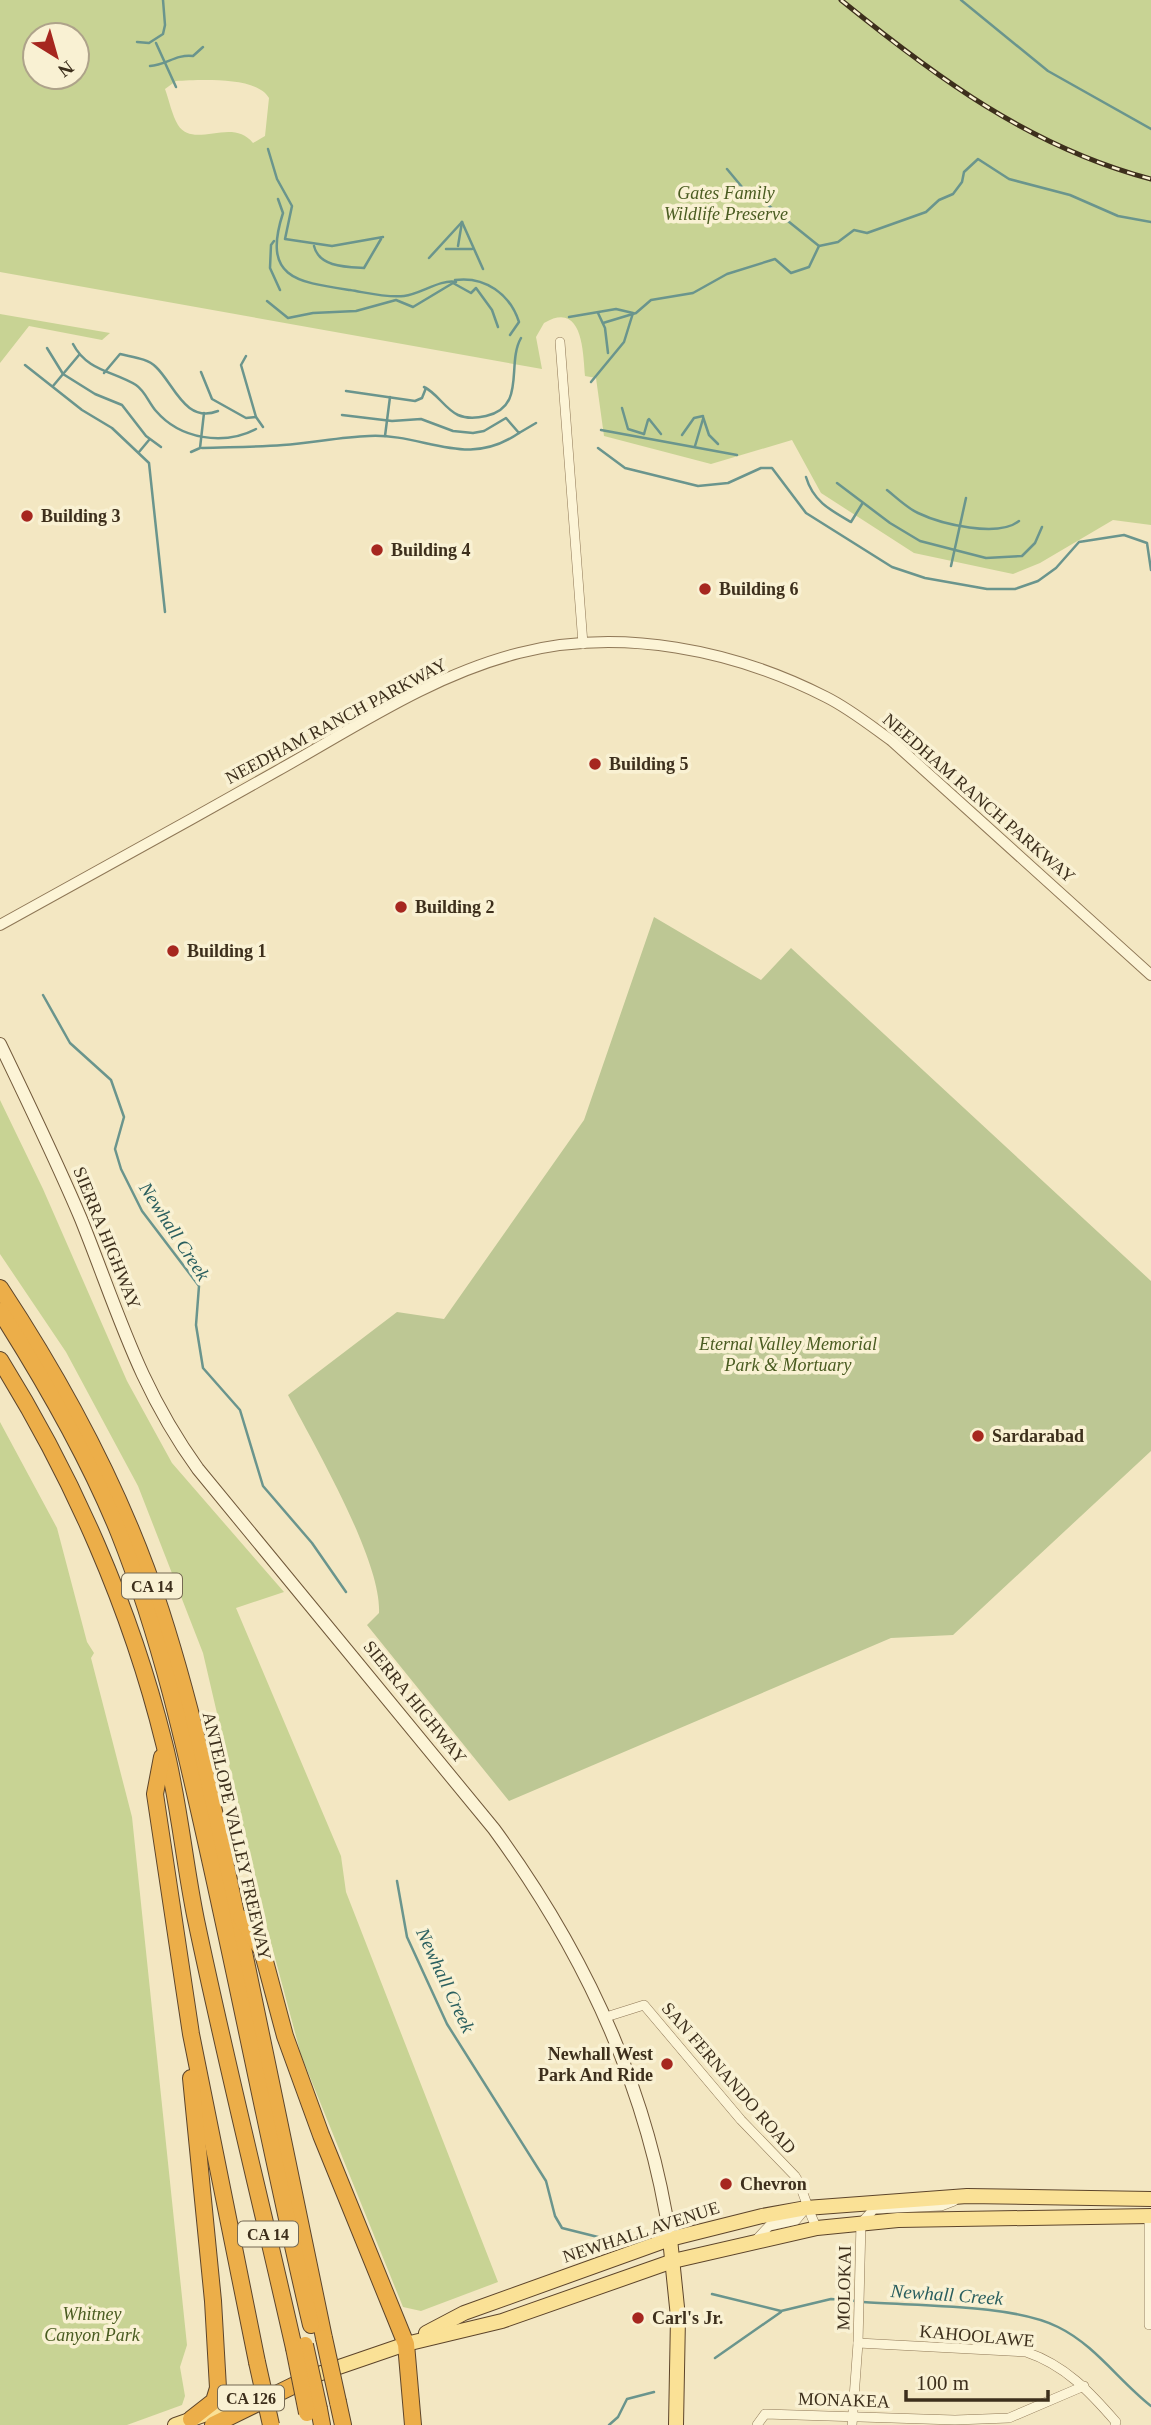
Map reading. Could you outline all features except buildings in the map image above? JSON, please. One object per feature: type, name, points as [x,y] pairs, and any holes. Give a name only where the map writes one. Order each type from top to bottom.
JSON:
[{"type":"highway","name":"ANTELOPE VALLEY FREEWAY","points":[[0,1288],[80,1423],[115,1494],[161,1612],[198,1745],[235,1910],[321,2413]]},
{"type":"highway","points":[[0,1311],[60,1412],[96,1482],[118,1532],[160,1650],[193,1777],[309,2343]]},
{"type":"highway","points":[[0,1327],[41,1398],[98,1511],[152,1654],[176,1747],[309,2343]]},
{"type":"highway","name":"ANTELOPE VALLEY FREEWAY","points":[[0,1360],[47,1443],[99,1548],[146,1682],[165,1745],[196,1919],[309,2343],[321,2413]]},
{"type":"highway","points":[[165,1745],[155,1794],[191,2034],[271,2425]]},
{"type":"highway","points":[[235,1910],[262,1950],[285,2036],[321,2135],[406,2344],[413,2425]]},
{"type":"highway","points":[[191,2034],[190,2068],[213,2301],[218,2388],[214,2401],[191,2419]]},
{"type":"highway","points":[[213,2425],[312,2376]]},
{"type":"highway","name":"ANTELOPE VALLEY FREEWAY","points":[[321,2413],[343,2425]]},
{"type":"highway","points":[[321,2413],[334,2425]]},
{"type":"main road","name":"SIERRA HIGHWAY","points":[[0,1044],[76,1209],[133,1358],[163,1419],[198,1469],[494,1829],[552,1912],[606,2017],[628,2069],[658,2164],[673,2261],[679,2350],[676,2425]]},
{"type":"main road","name":"NEWHALL AVENUE","points":[[406,2344],[464,2313],[670,2239],[806,2208],[967,2196],[1151,2199]]},
{"type":"main road","name":"NEWHALL AVENUE","points":[[175,2425],[406,2344],[502,2321],[673,2261],[756,2240],[861,2223],[1150,2215]]},
{"type":"street","points":[[560,342],[583,644]]},
{"type":"street","name":"NEEDHAM RANCH PARKWAY","points":[[0,925],[429,688],[518,653],[583,644],[641,645],[714,655],[762,669],[828,698],[892,741],[1151,975]]},
{"type":"street","name":"SAN FERNANDO ROAD","points":[[606,2017],[644,2005],[741,2120],[795,2176],[800,2183],[806,2208],[817,2228]]},
{"type":"street","name":"MOLOKAI","points":[[852,2421],[858,2343],[861,2223],[874,2209],[941,2206],[967,2196]]},
{"type":"street","points":[[756,2240],[769,2226],[796,2220],[806,2208]]},
{"type":"street","points":[[1149,2325],[1150,2215]]},
{"type":"street","name":"KAHOOLAWE","points":[[858,2343],[1026,2352],[1048,2359],[1084,2386],[1116,2422],[1115,2425]]},
{"type":"street","name":"MONAKEA","points":[[757,2425],[765,2414],[852,2421],[1009,2418],[1084,2386]]},
{"type":"green space","name":"Gates Family Wildlife Preserve","points":[[0,0],[1151,0],[1151,525],[1113,520],[1040,563],[1013,574],[914,553],[821,493],[792,440],[711,464],[604,436],[596,378],[585,376],[578,332],[574,323],[567,318],[557,318],[544,323],[536,337],[542,369],[0,272]],"holes":[[[176,81],[240,83],[263,91],[269,98],[265,136],[253,143],[235,132],[203,135],[185,132],[176,121],[165,89]]]},
{"type":"green space","points":[[0,314],[110,333],[102,340],[29,326],[0,363]]},
{"type":"green space","name":"Eternal Valley Memorial Park & Mortuary","points":[[654,917],[761,980],[791,948],[1151,1281],[1151,1451],[953,1635],[891,1638],[509,1801],[367,1625],[379,1613],[370,1564],[329,1472],[288,1395],[397,1312],[444,1319],[584,1120]]},
{"type":"green space","points":[[0,1100],[43,1189],[127,1381],[172,1463],[284,1592],[236,1608],[341,1856],[346,1892],[498,2282],[421,2311],[403,2307],[301,2055],[266,1924],[203,1653],[138,1486],[66,1352],[0,1254]]},
{"type":"green space","name":"Whitney Canyon Park","points":[[0,1422],[57,1528],[87,1642],[94,1653],[91,1658],[132,1817],[187,2345],[180,2367],[185,2396],[182,2405],[127,2425],[0,2425]]},
{"type":"waterway","points":[[137,42],[149,43],[163,34],[163,0]]},
{"type":"waterway","points":[[961,0],[1048,71],[1151,129]]},
{"type":"waterway","points":[[156,43],[176,87]]},
{"type":"waterway","points":[[150,66],[193,56],[203,47]]},
{"type":"waterway","points":[[268,149],[277,179],[292,206],[285,239],[332,246],[383,237]]},
{"type":"waterway","points":[[603,323],[636,313],[651,300],[693,293],[727,274],[775,259],[791,273],[809,267],[819,246],[838,242],[854,230],[867,233],[926,212],[939,200],[953,194],[962,182],[964,172],[978,159],[1009,179],[1070,195],[1118,216],[1151,222]]},
{"type":"waterway","points":[[727,169],[747,193],[763,201],[819,246]]},
{"type":"waterway","points":[[278,199],[283,213],[277,251],[281,264],[288,273],[300,279],[314,284],[391,296],[410,295],[444,283],[456,282]]},
{"type":"waterway","points":[[462,222],[483,269]]},
{"type":"waterway","points":[[458,246],[462,222]]},
{"type":"waterway","points":[[429,258],[462,222]]},
{"type":"waterway","points":[[314,246],[321,258],[327,262],[364,268],[381,239]]},
{"type":"waterway","points":[[274,241],[271,245],[270,268],[280,290]]},
{"type":"waterway","points":[[446,249],[472,249]]},
{"type":"waterway","points":[[455,280],[486,284],[503,295],[519,322],[510,335]]},
{"type":"waterway","points":[[267,301],[288,318],[313,313],[356,311],[396,300],[413,307],[453,283],[471,293],[476,288],[492,310],[498,327]]},
{"type":"waterway","points":[[569,317],[616,309],[633,313],[624,342],[591,382]]},
{"type":"waterway","points":[[598,313],[605,328],[608,353]]},
{"type":"waterway","points":[[424,387],[461,416],[479,417],[499,411],[507,404],[511,394],[517,348],[521,338]]},
{"type":"waterway","points":[[73,344],[93,365],[139,388],[156,411],[177,428],[203,437],[216,438],[256,429]]},
{"type":"waterway","points":[[47,348],[63,374],[95,394],[122,405],[146,436],[161,447]]},
{"type":"waterway","points":[[104,373],[120,354],[144,360],[156,367],[189,407],[207,414],[218,411]]},
{"type":"waterway","points":[[53,386],[79,355]]},
{"type":"waterway","points":[[246,356],[241,365],[256,417],[263,427]]},
{"type":"waterway","points":[[25,365],[82,410],[112,428],[149,463],[165,612]]},
{"type":"waterway","points":[[201,372],[212,399],[246,418],[256,417]]},
{"type":"waterway","points":[[346,391],[415,401],[422,398],[426,388]]},
{"type":"waterway","points":[[385,436],[390,397]]},
{"type":"waterway","points":[[622,408],[628,429],[644,434]]},
{"type":"waterway","points":[[191,452],[200,448],[204,413]]},
{"type":"waterway","points":[[342,415],[392,421],[421,419],[453,431],[473,433],[484,431],[506,418],[519,433],[536,423]]},
{"type":"waterway","points":[[682,435],[694,418],[703,416]]},
{"type":"waterway","points":[[703,417],[709,435],[718,444]]},
{"type":"waterway","points":[[649,419],[661,434]]},
{"type":"waterway","points":[[695,446],[703,419]]},
{"type":"waterway","points":[[644,434],[648,420]]},
{"type":"waterway","points":[[601,430],[737,455]]},
{"type":"waterway","points":[[202,448],[283,445],[369,436],[408,439],[445,447],[481,449],[499,444],[519,433]]},
{"type":"waterway","points":[[139,452],[149,440]]},
{"type":"waterway","points":[[598,448],[625,468],[698,486],[728,483],[761,468],[772,468],[806,513],[892,567],[925,578],[987,589],[1015,589],[1038,581],[1056,568],[1079,542],[1124,535],[1147,543],[1151,570]]},
{"type":"waterway","points":[[806,477],[818,499],[851,522],[862,504]]},
{"type":"waterway","points":[[837,483],[890,523],[920,541],[986,558],[1022,556],[1035,543],[1042,527]]},
{"type":"waterway","points":[[887,490],[914,511],[955,525],[984,529],[1010,526],[1019,521]]},
{"type":"waterway","points":[[951,566],[966,498]]},
{"type":"waterway","name":"Newhall Creek","points":[[43,995],[70,1043],[111,1080],[124,1117],[115,1149],[121,1169],[142,1211],[199,1286],[196,1325],[203,1368],[240,1410],[263,1486],[312,1543],[346,1592]]},
{"type":"waterway","name":"Newhall Creek","points":[[397,1881],[407,1937],[447,2024],[546,2181],[555,2216],[562,2228],[606,2239]]},
{"type":"waterway","name":"Newhall Creek","points":[[712,2294],[781,2311],[831,2299],[856,2301]]},
{"type":"waterway","name":"Newhall Creek","points":[[863,2302],[990,2310],[1039,2319],[1084,2343],[1151,2406]]},
{"type":"waterway","points":[[715,2358],[781,2312]]},
{"type":"waterway","points":[[609,2425],[618,2417],[627,2399],[654,2392]]},
{"type":"railway","points":[[841,0],[949,82],[1025,129],[1107,165],[1151,179]]},
{"type":"place","name":"Building 3","points":[[27,516]]},
{"type":"place","name":"Building 4","points":[[377,550]]},
{"type":"place","name":"Building 6","points":[[705,589]]},
{"type":"place","name":"Building 5","points":[[595,764]]},
{"type":"place","name":"Building 2","points":[[401,907]]},
{"type":"place","name":"Building 1","points":[[173,951]]},
{"type":"place","name":"Sardarabad","points":[[978,1436]]},
{"type":"place","name":"Newhall West Park And Ride","points":[[667,2064]]},
{"type":"place","name":"Chevron","points":[[726,2184]]},
{"type":"place","name":"Carl's Jr.","points":[[638,2318]]}]
